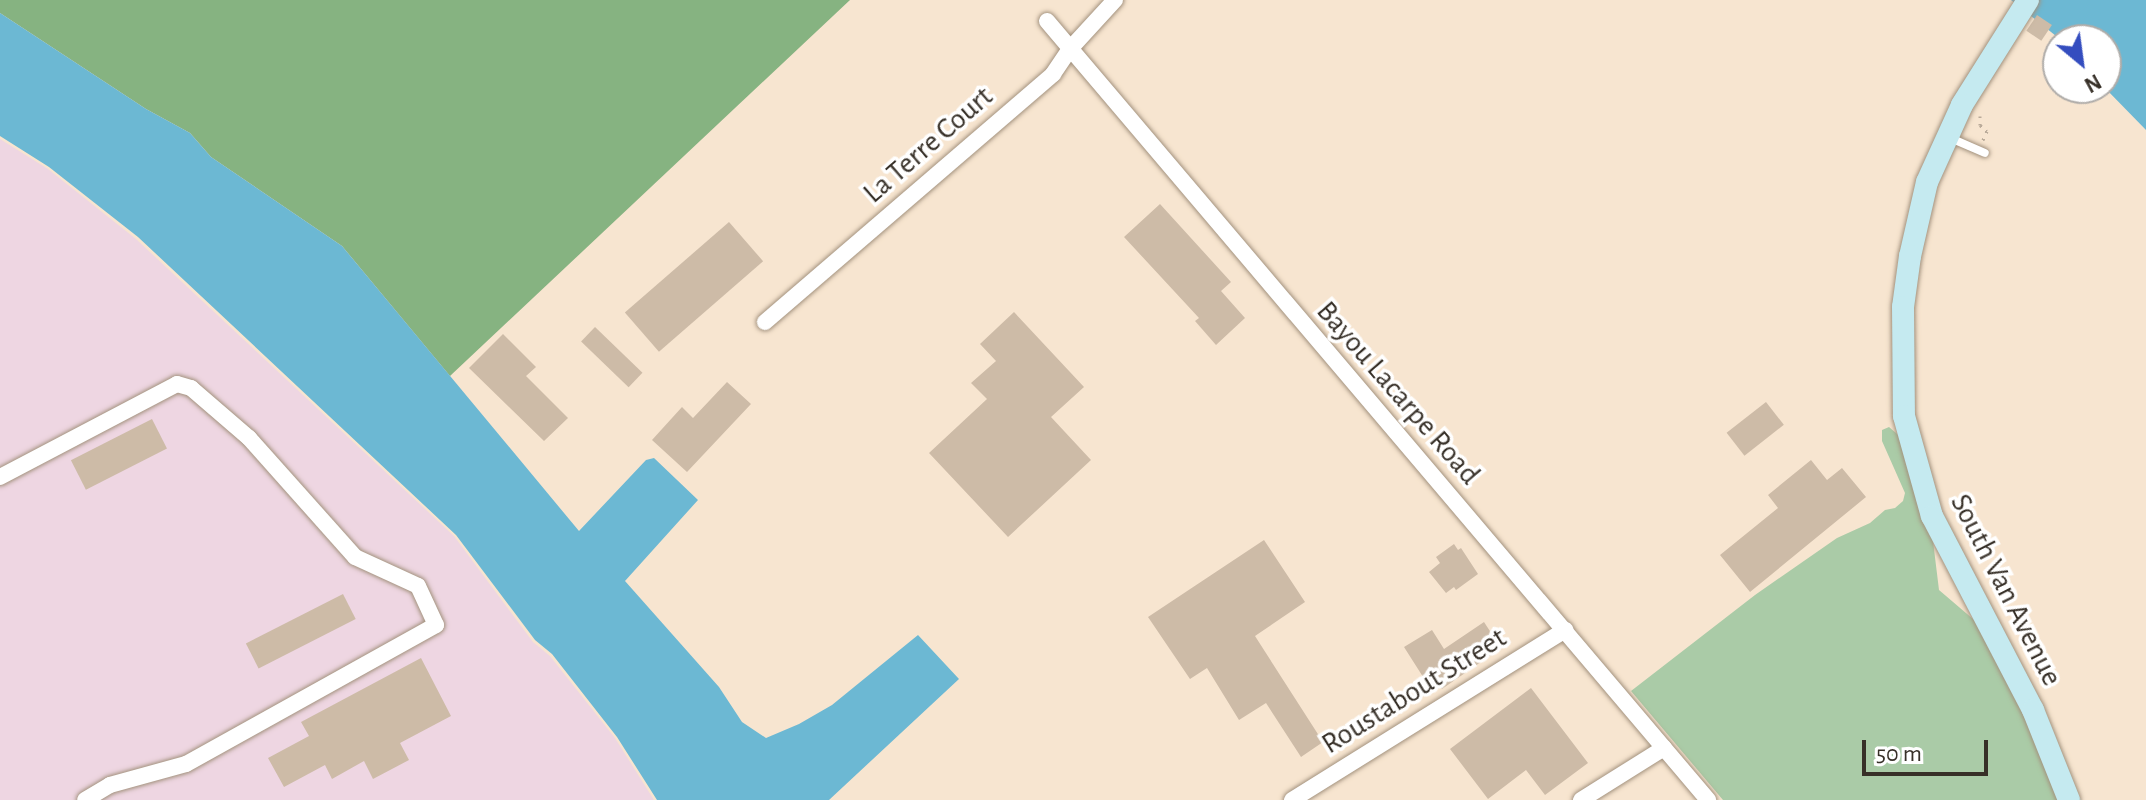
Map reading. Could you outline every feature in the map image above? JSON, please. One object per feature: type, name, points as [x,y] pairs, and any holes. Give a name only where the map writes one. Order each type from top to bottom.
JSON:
[{"type":"main road","name":"South Van Avenue","points":[[2028,0],[1962,105],[1927,182],[1910,256],[1903,307],[1904,416],[1932,516],[2033,710],[2069,800]]},
{"type":"street","name":"La Terre Court","points":[[765,322],[1053,74],[1069,50],[1115,0]]},
{"type":"street","name":"Bayou Lacarpe Road","points":[[1047,21],[1708,800]]},
{"type":"street","points":[[0,477],[177,384],[191,388],[249,438],[355,557],[418,586],[436,625],[186,764],[110,785],[85,800]]},
{"type":"street","name":"Roustabout Street","points":[[1292,800],[1565,630]]},
{"type":"street","points":[[1581,800],[1664,748]]},
{"type":"lane","points":[[1948,136],[1985,153]]},
{"type":"shaded area","points":[[0,139],[48,169],[136,239],[454,536],[533,642],[550,656],[615,738],[654,800],[0,800]]},
{"type":"green space","points":[[0,0],[850,0],[450,376],[342,246],[211,157],[190,133],[146,109],[0,13]]},
{"type":"green space","points":[[1889,427],[1903,439],[1933,541],[1939,590],[1980,625],[2026,710],[2058,800],[1723,800],[1631,691],[1755,595],[1837,538],[1870,523],[1885,510],[1895,508],[1903,501],[1905,493],[1882,441],[1882,430]]},
{"type":"water","points":[[2011,0],[2146,0],[2146,130],[2121,104],[2122,24],[2042,25]]},
{"type":"water","points":[[0,13],[146,109],[190,133],[211,157],[342,246],[579,531],[646,460],[654,458],[698,500],[625,581],[719,687],[742,722],[766,738],[799,724],[832,705],[918,635],[959,679],[829,800],[657,800],[617,737],[552,654],[535,640],[456,535],[138,237],[49,167],[0,136]]},
{"type":"building","points":[[2037,15],[2050,24],[2042,24],[2041,41],[2026,31]]},
{"type":"building","points":[[1160,204],[1231,282],[1221,291],[1245,318],[1216,345],[1195,321],[1199,318],[1124,237]]},
{"type":"building","points":[[729,222],[763,261],[659,352],[625,313]]},
{"type":"building","points":[[1014,312],[1084,387],[1051,417],[1091,460],[1008,537],[929,453],[987,399],[971,383],[996,361],[980,344]]},
{"type":"building","points":[[595,327],[642,373],[629,387],[581,341]]},
{"type":"building","points":[[503,334],[536,367],[526,376],[568,418],[544,441],[469,368]]},
{"type":"building","points":[[727,382],[751,404],[687,472],[652,440],[682,407],[693,418]]},
{"type":"building","points":[[1766,402],[1784,425],[1744,456],[1727,433]]},
{"type":"building","points":[[152,419],[167,448],[86,490],[71,460]]},
{"type":"building","points":[[1811,460],[1827,480],[1842,468],[1866,497],[1750,592],[1720,555],[1778,508],[1768,495]]},
{"type":"building","points":[[1264,540],[1305,602],[1255,636],[1323,742],[1301,757],[1266,703],[1239,720],[1207,668],[1190,679],[1148,617]]},
{"type":"building","points":[[1454,544],[1458,550],[1461,548],[1478,574],[1456,590],[1454,587],[1446,593],[1429,572],[1440,563],[1436,557]]},
{"type":"building","points":[[343,594],[356,619],[259,668],[246,643]]},
{"type":"building","points":[[1484,622],[1501,648],[1442,689],[1433,675],[1425,680],[1404,647],[1432,630],[1444,649]]},
{"type":"building","points":[[421,658],[451,716],[400,743],[409,760],[373,779],[364,761],[332,779],[325,765],[284,787],[268,758],[309,736],[301,722]]},
{"type":"building","points":[[1531,688],[1588,763],[1545,795],[1526,770],[1488,799],[1450,749]]}]
